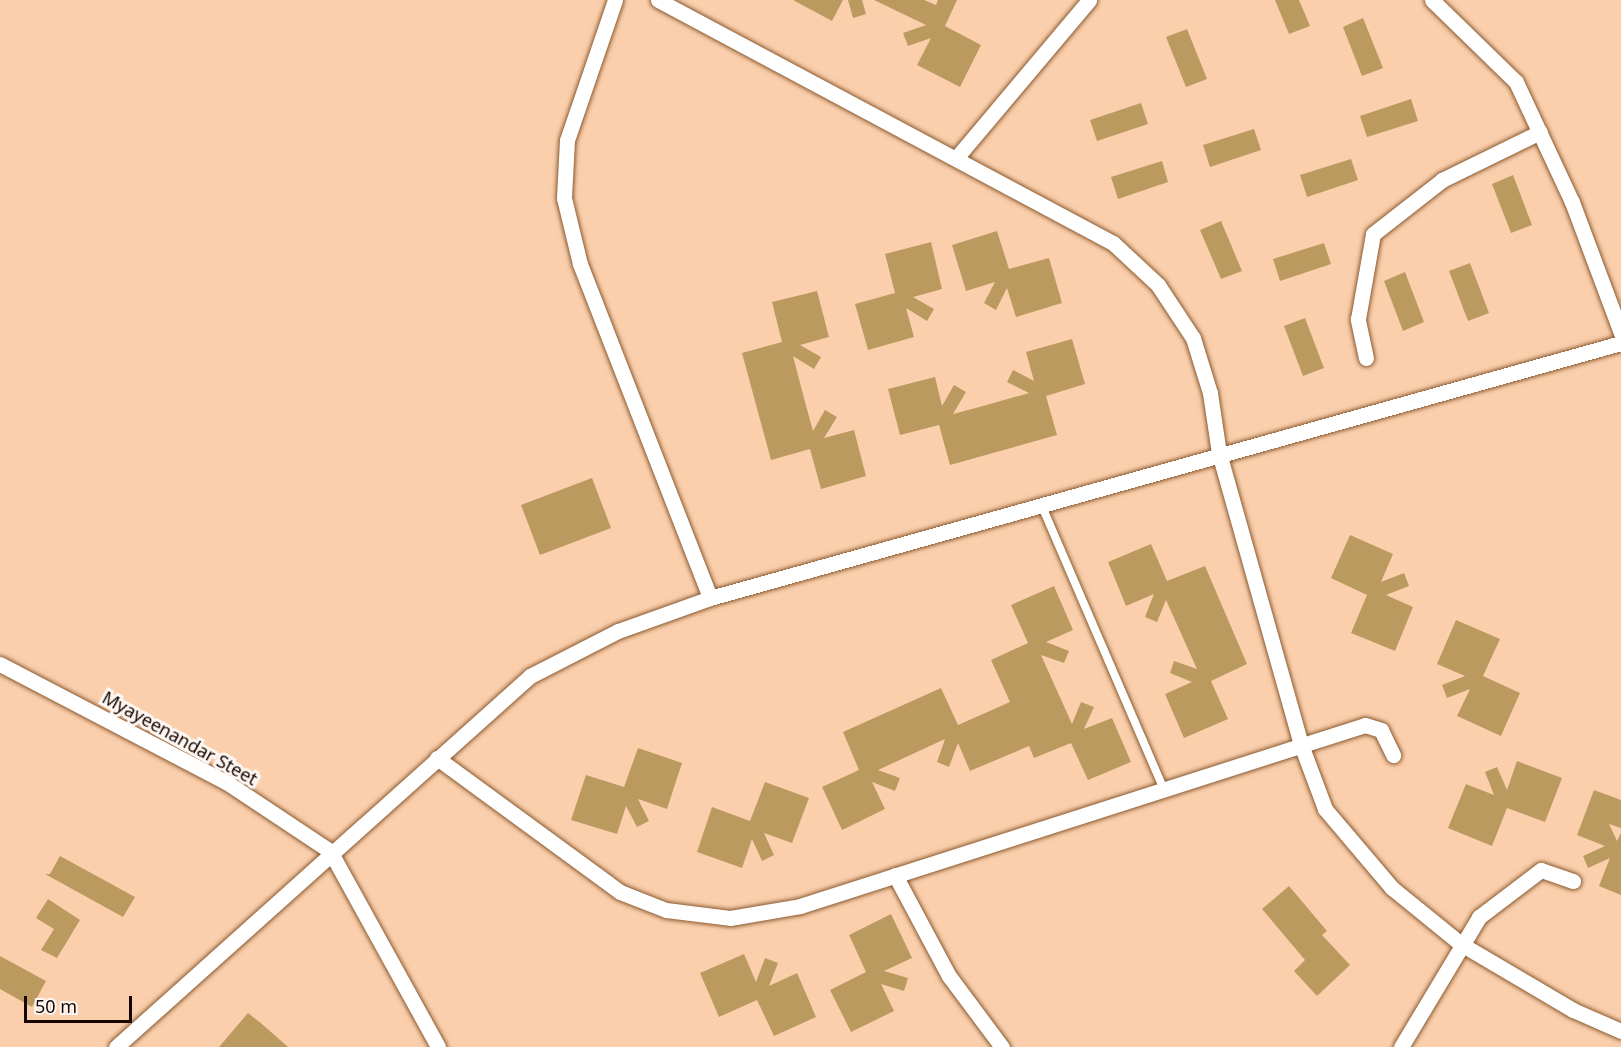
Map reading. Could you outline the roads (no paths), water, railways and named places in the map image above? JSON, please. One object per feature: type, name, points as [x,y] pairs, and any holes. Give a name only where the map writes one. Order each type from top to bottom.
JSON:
[{"type":"street","points":[[615,0],[567,140],[564,198],[580,264],[710,598]]},
{"type":"street","points":[[658,0],[957,157],[1113,243],[1158,285],[1193,338],[1210,393],[1219,453],[1300,742],[1325,809],[1392,888],[1461,944],[1573,1010],[1621,1031]]},
{"type":"street","points":[[957,157],[1089,0]]},
{"type":"street","points":[[1432,0],[1516,82],[1572,202],[1621,333]]},
{"type":"street","points":[[1366,357],[1359,319],[1373,234],[1442,180],[1540,132]]},
{"type":"street","points":[[116,1047],[330,851],[530,676],[618,631],[710,598],[1219,453],[1621,343]]},
{"type":"street","name":"Myayeenandar Steet","points":[[0,664],[226,782],[330,851],[438,1047]]},
{"type":"street","points":[[437,758],[620,892],[666,910],[730,918],[801,906],[1300,742],[1374,726],[1392,755]]},
{"type":"street","points":[[1401,1047],[1479,917],[1542,870],[1573,881]]},
{"type":"street","points":[[895,875],[949,976],[1002,1047]]},
{"type":"lane","points":[[1041,504],[1163,787]]}]
